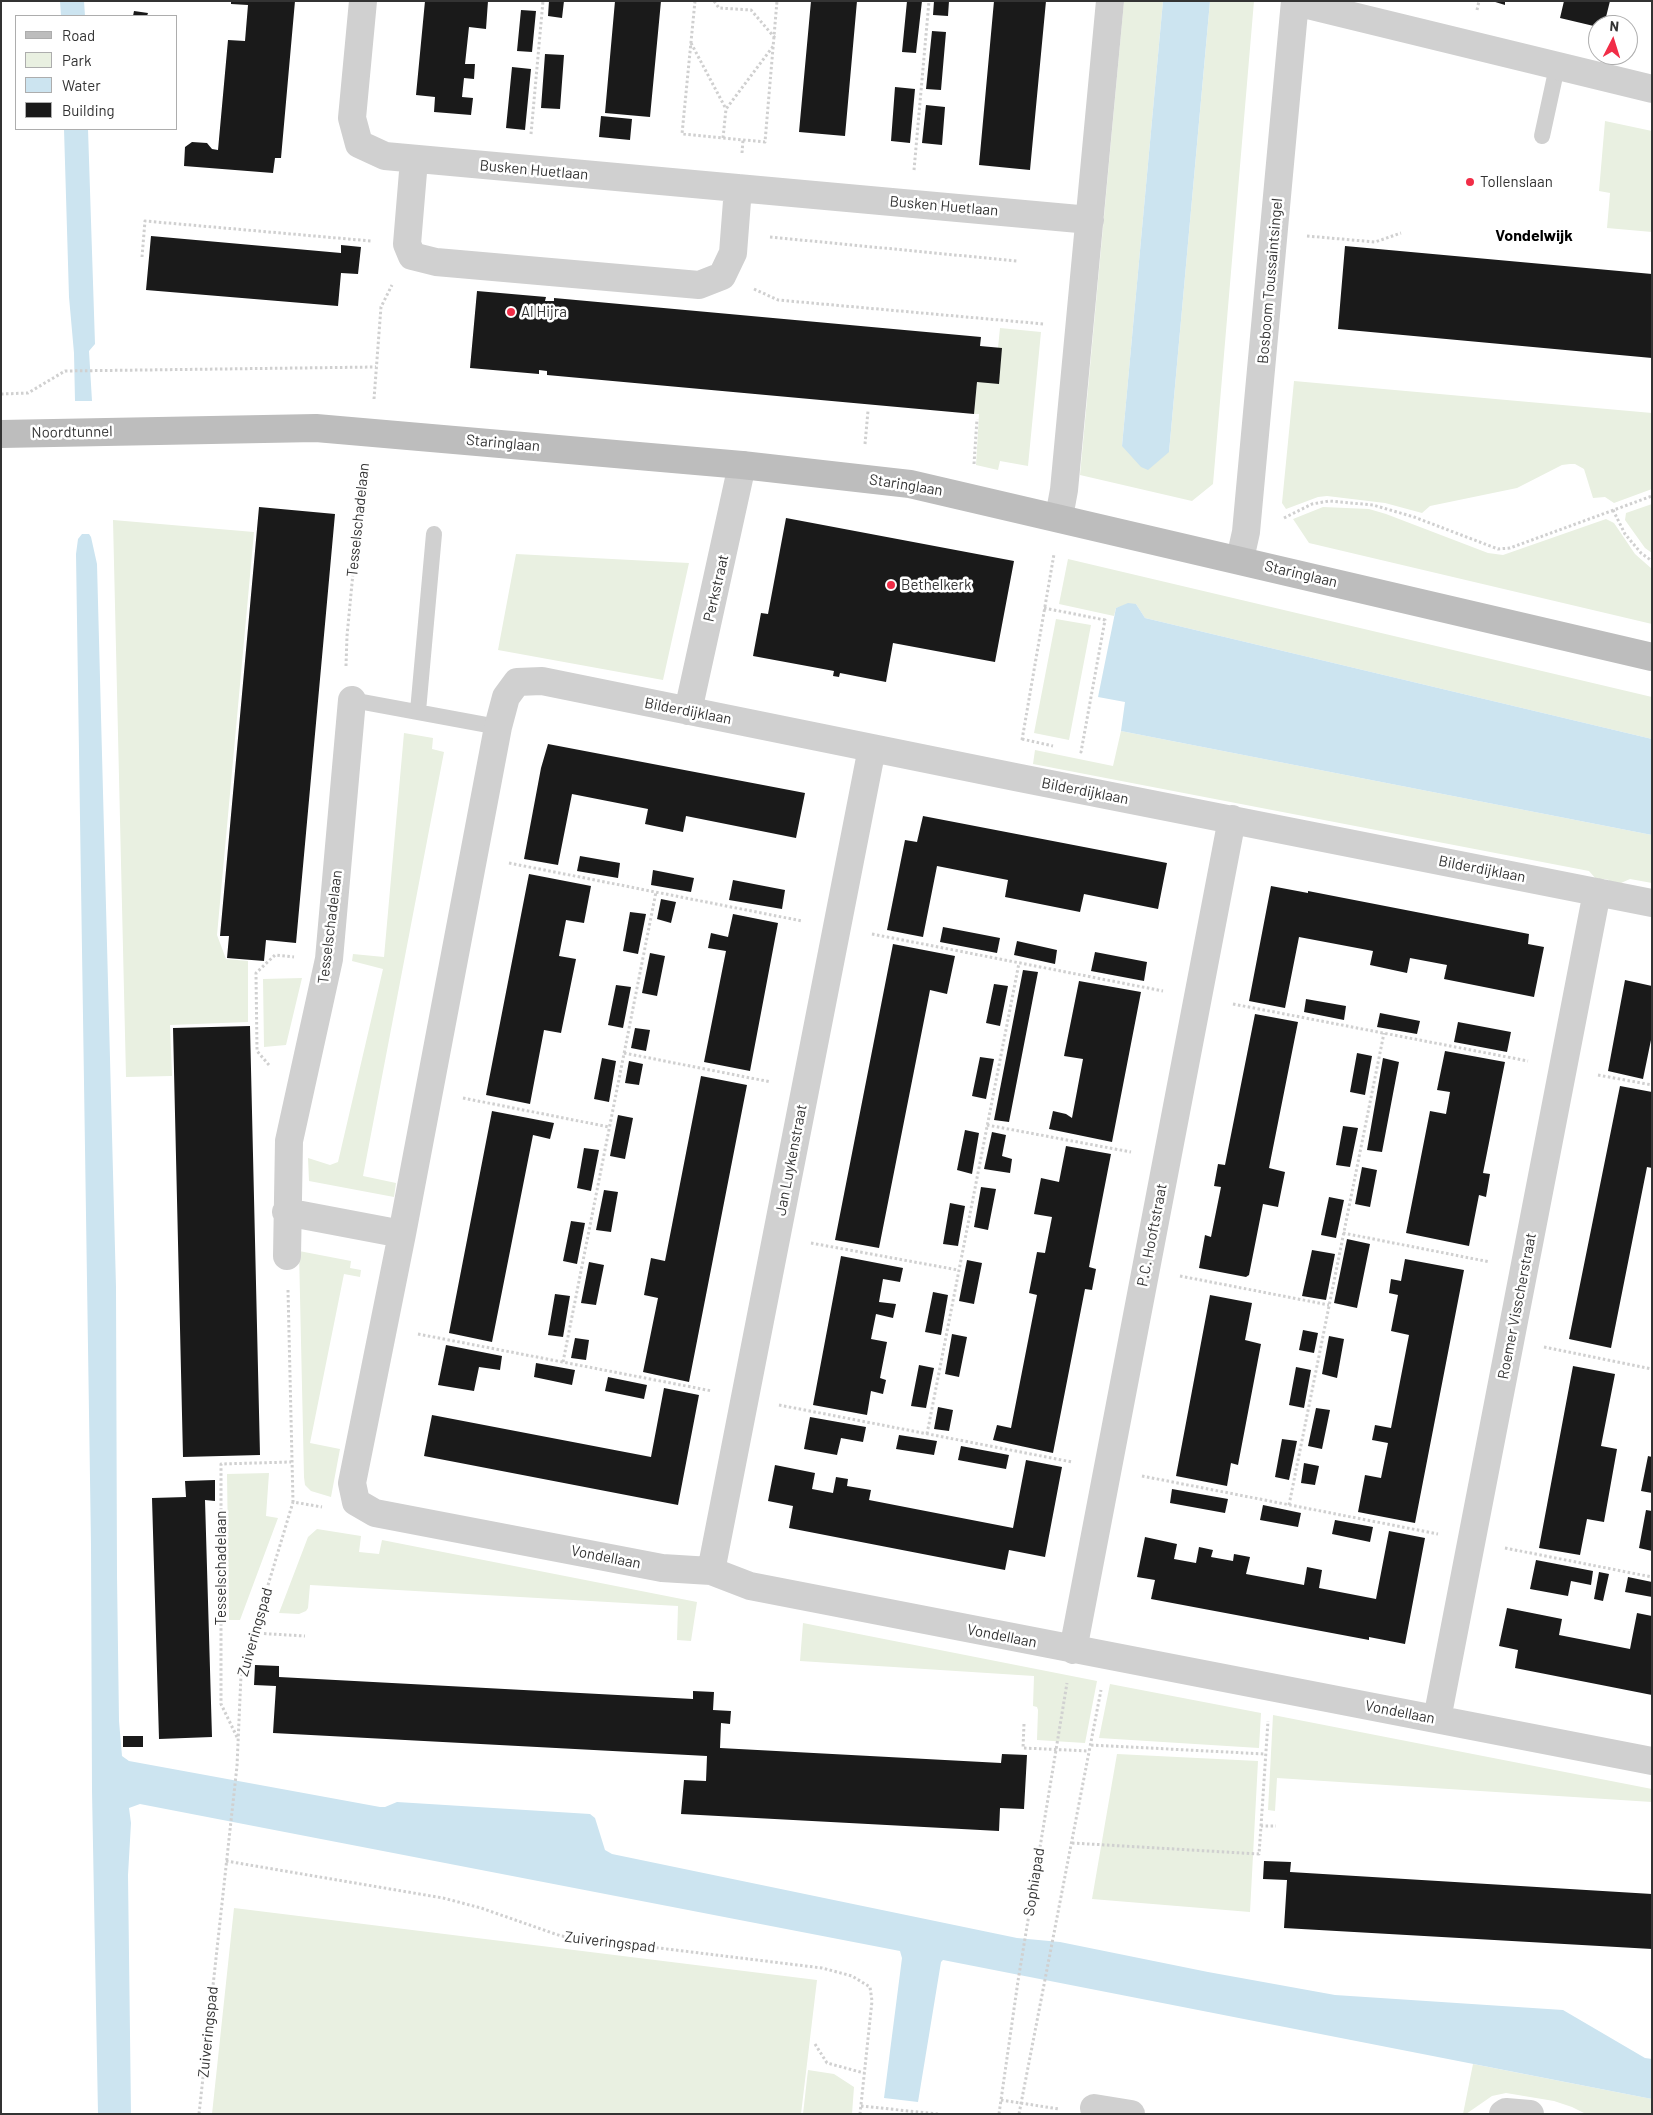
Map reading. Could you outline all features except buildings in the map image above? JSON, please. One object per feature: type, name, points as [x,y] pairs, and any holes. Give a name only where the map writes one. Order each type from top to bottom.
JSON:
[{"type":"street","name":"Busken Huetlaan","points":[[363,1],[352,118],[358,144],[385,156],[1090,220]]},
{"type":"street","points":[[1059,517],[1064,490],[1110,1]]},
{"type":"street","points":[[1295,1],[1557,67],[1651,86]]},
{"type":"street","name":"Bosboom Toussaintsingel","points":[[1240,559],[1246,532],[1295,1]]},
{"type":"street","points":[[414,160],[409,250],[436,262],[699,286],[722,276],[733,253],[738,188]]},
{"type":"street","name":"Staringlaan","points":[[143,431],[316,428],[367,431],[742,465],[910,484],[1240,559],[1652,657]]},
{"type":"street","name":"Noordtunnel","points":[[1,434],[143,431]]},
{"type":"street","name":"Perkstraat","points":[[688,710],[742,465]]},
{"type":"street","name":"Bilderdijklaan","points":[[498,727],[506,697],[517,682],[542,681],[1015,777],[1652,902]]},
{"type":"street","name":"Tesselschadelaan","points":[[287,1256],[288,1141],[329,960],[352,700]]},
{"type":"street","points":[[356,1502],[352,1483],[402,1234],[498,727]]},
{"type":"street","name":"Jan Luykenstraat","points":[[711,1571],[872,748]]},
{"type":"street","name":"P.C. Hooftstraat","points":[[1073,1650],[1232,819]]},
{"type":"street","name":"Roemer Visscherstraat","points":[[1437,1719],[1597,892]]},
{"type":"street","points":[[286,1212],[402,1234]]},
{"type":"street","name":"Vondellaan","points":[[356,1502],[375,1513],[662,1568],[711,1571],[750,1586],[1652,1761]]},
{"type":"street","points":[[1094,2108],[1131,2114]]},
{"type":"street","points":[[1503,2114],[1506,2112],[1530,2114]]},
{"type":"lane","points":[[1542,136],[1557,67]]},
{"type":"lane","points":[[418,711],[434,534]]},
{"type":"lane","points":[[352,700],[498,727]]},
{"type":"path","points":[[528,170],[543,1]]},
{"type":"path","points":[[695,1],[682,134],[765,142],[777,1]]},
{"type":"path","points":[[714,1],[720,8],[751,10],[775,38]]},
{"type":"path","points":[[911,203],[929,1]]},
{"type":"path","points":[[691,43],[726,109]]},
{"type":"path","points":[[723,138],[726,109],[774,45]]},
{"type":"path","points":[[142,257],[145,221],[409,250],[381,307],[373,405],[370,410],[367,431]]},
{"type":"path","points":[[1274,233],[1375,242],[1401,233]]},
{"type":"path","points":[[734,234],[1016,261]]},
{"type":"path","points":[[722,276],[778,300],[1080,328]]},
{"type":"path","points":[[1,394],[28,394],[65,371],[376,367]]},
{"type":"path","points":[[864,452],[868,410]]},
{"type":"path","points":[[974,469],[977,419]]},
{"type":"path","name":"Tesselschadelaan","points":[[352,700],[346,671],[346,636],[367,431]]},
{"type":"path","points":[[1246,532],[1284,518],[1312,504],[1329,501],[1381,507],[1414,517],[1498,549],[1510,548],[1652,496]]},
{"type":"path","points":[[1613,510],[1625,534],[1641,553],[1652,561]]},
{"type":"path","points":[[1015,777],[1056,545]]},
{"type":"path","points":[[1044,608],[1105,620],[1081,752],[1071,750]]},
{"type":"path","points":[[1022,739],[1061,748]]},
{"type":"path","points":[[473,856],[1652,1085]]},
{"type":"path","points":[[563,1362],[656,892]]},
{"type":"path","points":[[298,1098],[257,1051],[256,973],[274,955],[329,960]]},
{"type":"path","points":[[926,1434],[1019,963]]},
{"type":"path","points":[[1290,1505],[1384,1033]]},
{"type":"path","points":[[624,1053],[805,1088]]},
{"type":"path","points":[[429,1091],[609,1127]]},
{"type":"path","points":[[987,1124],[1167,1159]]},
{"type":"path","points":[[1343,1233],[1524,1269]]},
{"type":"path","points":[[776,1237],[958,1270]]},
{"type":"path","points":[[287,1256],[293,1502],[325,1508],[344,1508],[356,1502]]},
{"type":"path","points":[[1146,1270],[1329,1305]]},
{"type":"path","points":[[379,1346],[410,1352],[414,1333],[1652,1576]]},
{"type":"path","points":[[1510,1340],[1652,1369]]},
{"type":"path","name":"Tesselschadelaan","points":[[237,1737],[221,1704],[221,1464],[291,1462]]},
{"type":"path","name":"Zuiveringspad","points":[[199,2114],[237,1766],[241,1675],[293,1502]]},
{"type":"path","points":[[254,1633],[305,1636]]},
{"type":"path","name":"Sophiapad","points":[[998,2114],[1018,1980],[1073,1650]]},
{"type":"path","name":"Sophiapad","points":[[1019,2114],[1108,1655]]},
{"type":"path","points":[[1072,1843],[1259,1854],[1270,1688]]},
{"type":"path","points":[[1024,1724],[1023,1748],[1089,1751]]},
{"type":"path","points":[[1091,1745],[1266,1754]]},
{"type":"path","points":[[1260,1826],[1276,1826]]},
{"type":"path","name":"Zuiveringspad","points":[[226,1861],[443,1898],[481,1908],[561,1936],[822,1968],[852,1976],[870,1987],[872,2001],[860,2114]]},
{"type":"path","points":[[815,2044],[827,2063],[864,2072]]},
{"type":"path","points":[[1001,2100],[1077,2112],[1094,2108]]},
{"type":"path","points":[[861,2106],[938,2114]]},
{"type":"green space","points":[[1124,1],[1163,1],[1122,446],[1169,452],[1210,1],[1254,1],[1213,484],[1192,501],[1080,475]]},
{"type":"green space","points":[[1605,121],[1652,131],[1652,232],[1607,228],[1610,193],[1599,191]]},
{"type":"green space","points":[[1000,328],[1041,332],[1028,466],[1000,461],[998,470],[976,465],[979,414],[974,414],[977,382],[998,348]]},
{"type":"green space","points":[[1294,381],[1652,413],[1652,489],[1614,503],[1605,497],[1593,498],[1584,469],[1575,464],[1570,464],[1562,465],[1517,488],[1430,506],[1422,513],[1385,503],[1327,496],[1318,497],[1286,509],[1282,503]]},
{"type":"green space","points":[[1652,504],[1652,553],[1645,548],[1625,520],[1626,513]]},
{"type":"green space","points":[[1323,507],[1369,509],[1488,553],[1503,555],[1606,519],[1614,523],[1635,554],[1652,569],[1652,624],[1309,543],[1293,519]]},
{"type":"green space","points":[[113,520],[254,532],[217,935],[226,959],[248,961],[248,1022],[170,1025],[172,1076],[126,1077]]},
{"type":"green space","points":[[516,554],[689,563],[663,680],[498,650]]},
{"type":"green space","points":[[1068,559],[1652,697],[1652,739],[1145,618],[1136,604],[1116,608],[1114,616],[1059,604]]},
{"type":"green space","points":[[1056,619],[1091,625],[1069,740],[1034,733]]},
{"type":"green space","points":[[1121,731],[1652,835],[1652,883],[1630,879],[1621,883],[1609,882],[1609,880],[1604,879],[1603,881],[1596,879],[1589,871],[1033,764],[1035,750],[1113,766]]},
{"type":"green space","points":[[404,733],[433,738],[432,749],[444,752],[363,1176],[396,1183],[394,1197],[309,1181],[308,1158],[330,1165],[338,1162],[383,969],[352,961],[353,954],[384,957]]},
{"type":"green space","points":[[302,978],[286,1045],[264,1047],[263,979]]},
{"type":"green space","points":[[299,1251],[351,1261],[350,1268],[361,1270],[360,1277],[344,1274],[310,1443],[340,1449],[331,1497],[311,1491],[305,1485]]},
{"type":"green space","points":[[269,1473],[266,1516],[278,1518],[240,1620],[229,1620],[227,1474]]},
{"type":"green space","points":[[317,1529],[361,1536],[359,1552],[379,1554],[382,1540],[697,1602],[691,1641],[677,1640],[678,1606],[310,1585],[308,1608],[306,1611],[299,1614],[279,1613],[308,1537]]},
{"type":"green space","points":[[803,1623],[1097,1681],[1085,1743],[1037,1740],[1038,1710],[1037,1707],[1033,1706],[1034,1676],[800,1661]]},
{"type":"green space","points":[[1110,1684],[1261,1713],[1259,1748],[1099,1738]]},
{"type":"green space","points":[[1273,1715],[1652,1789],[1652,1802],[1277,1778],[1275,1811],[1268,1810]]},
{"type":"green space","points":[[1117,1754],[1258,1761],[1250,1912],[1092,1899]]},
{"type":"green space","points":[[234,1908],[817,1980],[801,2114],[212,2114]]},
{"type":"green space","points":[[1473,2064],[1652,2099],[1652,2114],[1586,2114],[1554,2101],[1506,2093],[1492,2096],[1466,2114],[1463,2114]]},
{"type":"green space","points":[[808,2070],[834,2074],[854,2087],[852,2114],[803,2114]]},
{"type":"water","points":[[60,1],[84,1],[85,15],[61,15]]},
{"type":"water","points":[[1163,1],[1210,1],[1169,452],[1148,470],[1141,467],[1122,446]]},
{"type":"water","points":[[64,130],[88,130],[95,344],[89,351],[92,401],[75,401],[74,353],[69,297]]},
{"type":"water","points":[[82,534],[89,534],[91,537],[97,564],[116,1287],[117,1576],[119,1721],[122,1756],[129,1761],[380,1807],[397,1802],[590,1814],[595,1818],[605,1850],[612,1854],[1017,1938],[1060,1942],[1335,1995],[1563,2010],[1645,2058],[1652,2059],[1652,2099],[943,1960],[941,1962],[918,2102],[884,2098],[902,1958],[900,1951],[140,1804],[129,1808],[131,1823],[128,1875],[131,2114],[98,2114],[76,554],[78,539]]},
{"type":"water","points":[[1128,603],[1136,604],[1145,618],[1652,739],[1652,835],[1121,731],[1125,702],[1098,697],[1116,608]]},
{"type":"place","name":"Tollenslaan","points":[[1470,182]]},
{"type":"place","name":"Al Hijra","points":[[511,312]]},
{"type":"place","name":"Bethelkerk","points":[[891,585]]},
{"type":"district","name":"Vondelwijk","points":[[1534,236]]}]
